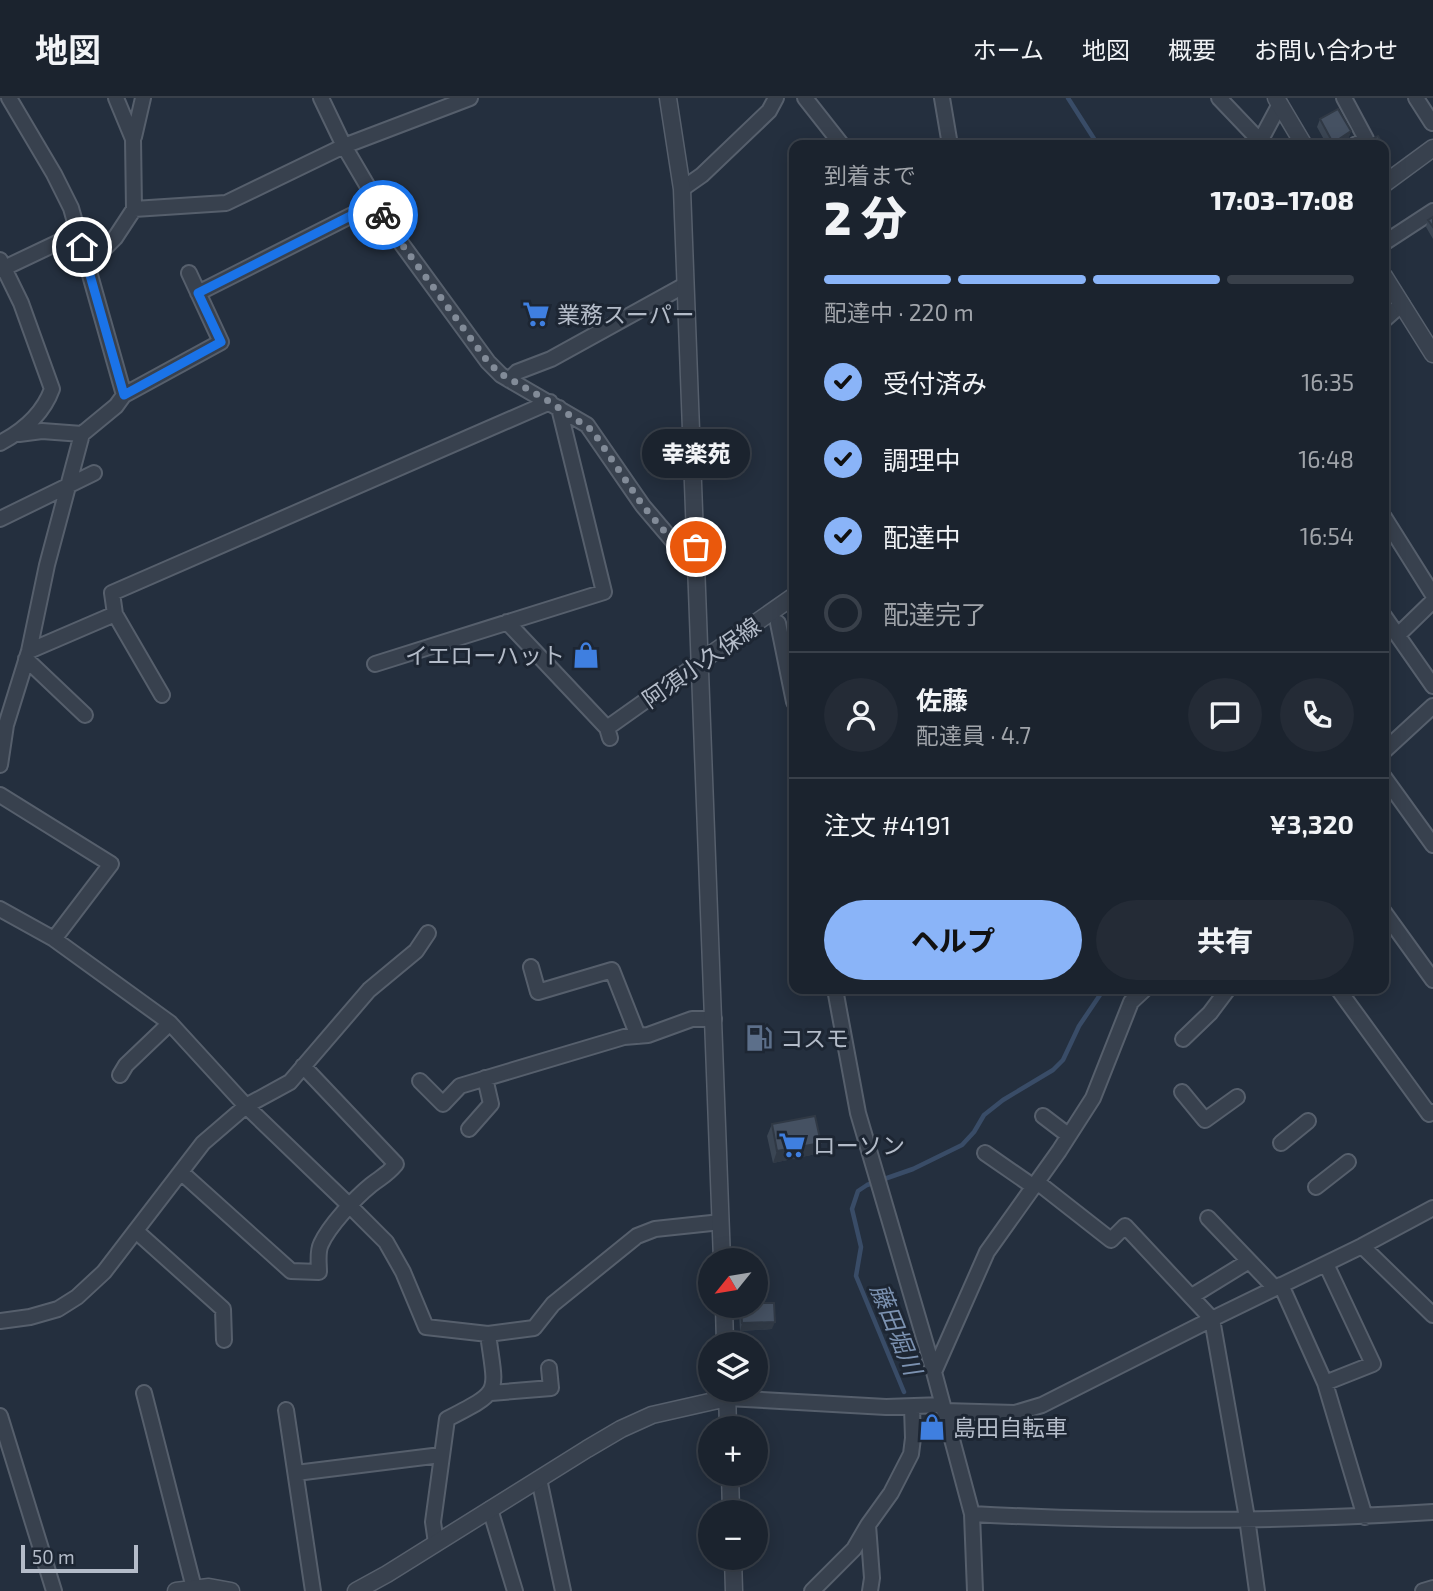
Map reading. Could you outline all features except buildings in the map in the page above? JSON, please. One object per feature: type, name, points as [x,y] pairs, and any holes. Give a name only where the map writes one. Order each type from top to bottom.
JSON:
[{"type":"street","points":[[9,98],[71,208],[124,395]]},
{"type":"street","points":[[116,98],[133,139]]},
{"type":"street","points":[[87,261],[96,257],[115,238],[134,209],[133,139],[143,98]]},
{"type":"street","points":[[321,98],[344,146],[401,243],[488,362],[509,380],[555,405],[592,430],[643,506],[677,546],[696,547]]},
{"type":"street","points":[[134,209],[226,203],[344,146],[470,98]]},
{"type":"street","points":[[668,98],[681,189],[722,1248]]},
{"type":"street","points":[[681,189],[702,175],[721,157],[769,111],[776,98]]},
{"type":"street","points":[[804,98],[838,140]]},
{"type":"street","points":[[942,98],[949,140]]},
{"type":"street","points":[[1219,98],[1256,140]]},
{"type":"street","points":[[1344,98],[1364,140]]},
{"type":"street","points":[[1416,98],[1430,114]]},
{"type":"street","points":[[1260,140],[1278,101]]},
{"type":"street","points":[[1278,101],[1301,140]]},
{"type":"street","points":[[1389,180],[1433,148]]},
{"type":"street","points":[[198,293],[376,203]]},
{"type":"street","points":[[1389,240],[1433,211]]},
{"type":"street","points":[[19,434],[48,401],[52,389],[21,303],[2,266],[78,233]]},
{"type":"street","points":[[0,765],[6,724],[27,655],[47,565],[82,434],[116,406],[124,395],[221,342],[189,273]]},
{"type":"street","points":[[1389,284],[1433,354]]},
{"type":"street","points":[[509,380],[528,366],[551,359],[685,285]]},
{"type":"street","points":[[1389,316],[1402,304]]},
{"type":"street","points":[[162,695],[115,614],[112,593],[555,405]]},
{"type":"street","points":[[375,664],[604,593],[555,405]]},
{"type":"street","points":[[0,443],[19,434],[42,431],[82,434]]},
{"type":"street","points":[[0,519],[94,473]]},
{"type":"street","points":[[1389,525],[1433,594]]},
{"type":"street","name":"阿須小久保線","points":[[507,622],[608,733],[700,662],[789,600]]},
{"type":"street","points":[[1398,635],[1433,601]]},
{"type":"street","points":[[27,655],[115,614]]},
{"type":"street","points":[[778,623],[789,677]]},
{"type":"street","points":[[1389,623],[1433,686]]},
{"type":"street","points":[[27,655],[85,715]]},
{"type":"street","points":[[1389,746],[1433,706]]},
{"type":"street","points":[[0,709],[6,724]]},
{"type":"street","points":[[1389,785],[1433,845]]},
{"type":"street","points":[[0,795],[111,864],[54,939]]},
{"type":"street","points":[[0,909],[54,939],[170,1023],[246,1106],[386,1242],[403,1272],[426,1327],[488,1334],[534,1328],[553,1304],[637,1236],[655,1229],[721,1222]]},
{"type":"street","points":[[1389,918],[1431,972]]},
{"type":"street","points":[[0,1321],[58,1310],[78,1297],[104,1272],[203,1143],[246,1106],[290,1082],[369,990],[416,951],[428,933]]},
{"type":"street","points":[[531,968],[538,992],[612,970],[638,1036]]},
{"type":"street","points":[[840,994],[858,1113],[934,1372],[972,1514],[975,1591]]},
{"type":"street","points":[[934,1372],[987,1252],[1093,1098],[1131,1002],[1140,994]]},
{"type":"street","points":[[1183,1039],[1210,1013],[1224,994]]},
{"type":"street","points":[[1342,994],[1429,1114],[1433,1112]]},
{"type":"street","points":[[420,1081],[443,1104],[460,1086],[485,1078],[624,1037],[648,1035],[692,1019],[713,1019]]},
{"type":"street","points":[[120,1075],[126,1065],[170,1023]]},
{"type":"street","points":[[182,1173],[291,1271],[319,1272],[319,1247],[350,1206],[372,1184],[385,1177],[396,1164],[303,1066]]},
{"type":"street","points":[[469,1129],[491,1104],[485,1078]]},
{"type":"street","points":[[1182,1092],[1205,1120],[1237,1097]]},
{"type":"street","points":[[1043,1116],[1068,1135]]},
{"type":"street","points":[[1281,1143],[1308,1121]]},
{"type":"street","points":[[985,1153],[1111,1240],[1125,1226],[1212,1319],[1257,1591]]},
{"type":"street","points":[[1316,1187],[1348,1161]]},
{"type":"street","points":[[768,1397],[1015,1413],[1042,1405],[1433,1208]]},
{"type":"street","points":[[1208,1218],[1278,1287],[1325,1383],[1365,1517]]},
{"type":"street","points":[[136,1231],[223,1309],[224,1340]]},
{"type":"street","points":[[1362,1246],[1433,1315]]},
{"type":"street","points":[[1192,1296],[1249,1261]]},
{"type":"street","points":[[1325,1383],[1373,1364],[1326,1264]]},
{"type":"street","points":[[488,1334],[494,1385],[491,1393]]},
{"type":"street","points":[[436,1543],[433,1522],[447,1419],[491,1393],[551,1388],[549,1368]]},
{"type":"street","points":[[144,1393],[194,1588]]},
{"type":"street","points":[[356,1591],[587,1449],[652,1415],[698,1402]]},
{"type":"street","points":[[812,1591],[854,1549],[891,1493],[911,1454],[912,1407]]},
{"type":"street","points":[[286,1410],[313,1591]]},
{"type":"street","points":[[0,1416],[54,1591]]},
{"type":"street","points":[[296,1473],[442,1455]]},
{"type":"street","points":[[539,1479],[563,1591]]},
{"type":"street","points":[[490,1509],[515,1591]]},
{"type":"street","points":[[972,1514],[1022,1517],[1247,1518],[1365,1517],[1433,1512]]},
{"type":"street","points":[[868,1525],[872,1578],[870,1591]]},
{"type":"street","points":[[733,1570],[734,1591]]},
{"type":"street","points":[[176,1591],[209,1587],[231,1591]]},
{"type":"street","points":[[1423,1591],[1433,1588]]},
{"type":"waterway","name":"藤田堀川","points":[[1068,98],[1095,140]]},
{"type":"waterway","name":"藤田堀川","points":[[904,1392],[856,1276],[861,1247],[852,1209],[858,1191],[867,1185],[913,1169],[962,1145],[984,1115],[1003,1100],[1053,1070],[1063,1060],[1079,1026],[1101,994]]},
{"type":"way so far","points":[[383,215],[488,362],[509,380],[587,425],[643,506],[677,546],[696,547]]},
{"type":"place","name":"業務スーパー","points":[[536,314]]},
{"type":"place","name":"幸楽苑","points":[[696,547]]},
{"type":"place","name":"イエローハット","points":[[586,655]]},
{"type":"place","name":"コスモ","points":[[759,1038]]},
{"type":"place","name":"ローソン","points":[[792,1145]]},
{"type":"place","name":"島田自転車","points":[[932,1427]]},
{"type":"route","points":[[82,247],[124,395],[221,342],[198,293],[376,203],[383,215]]}]
